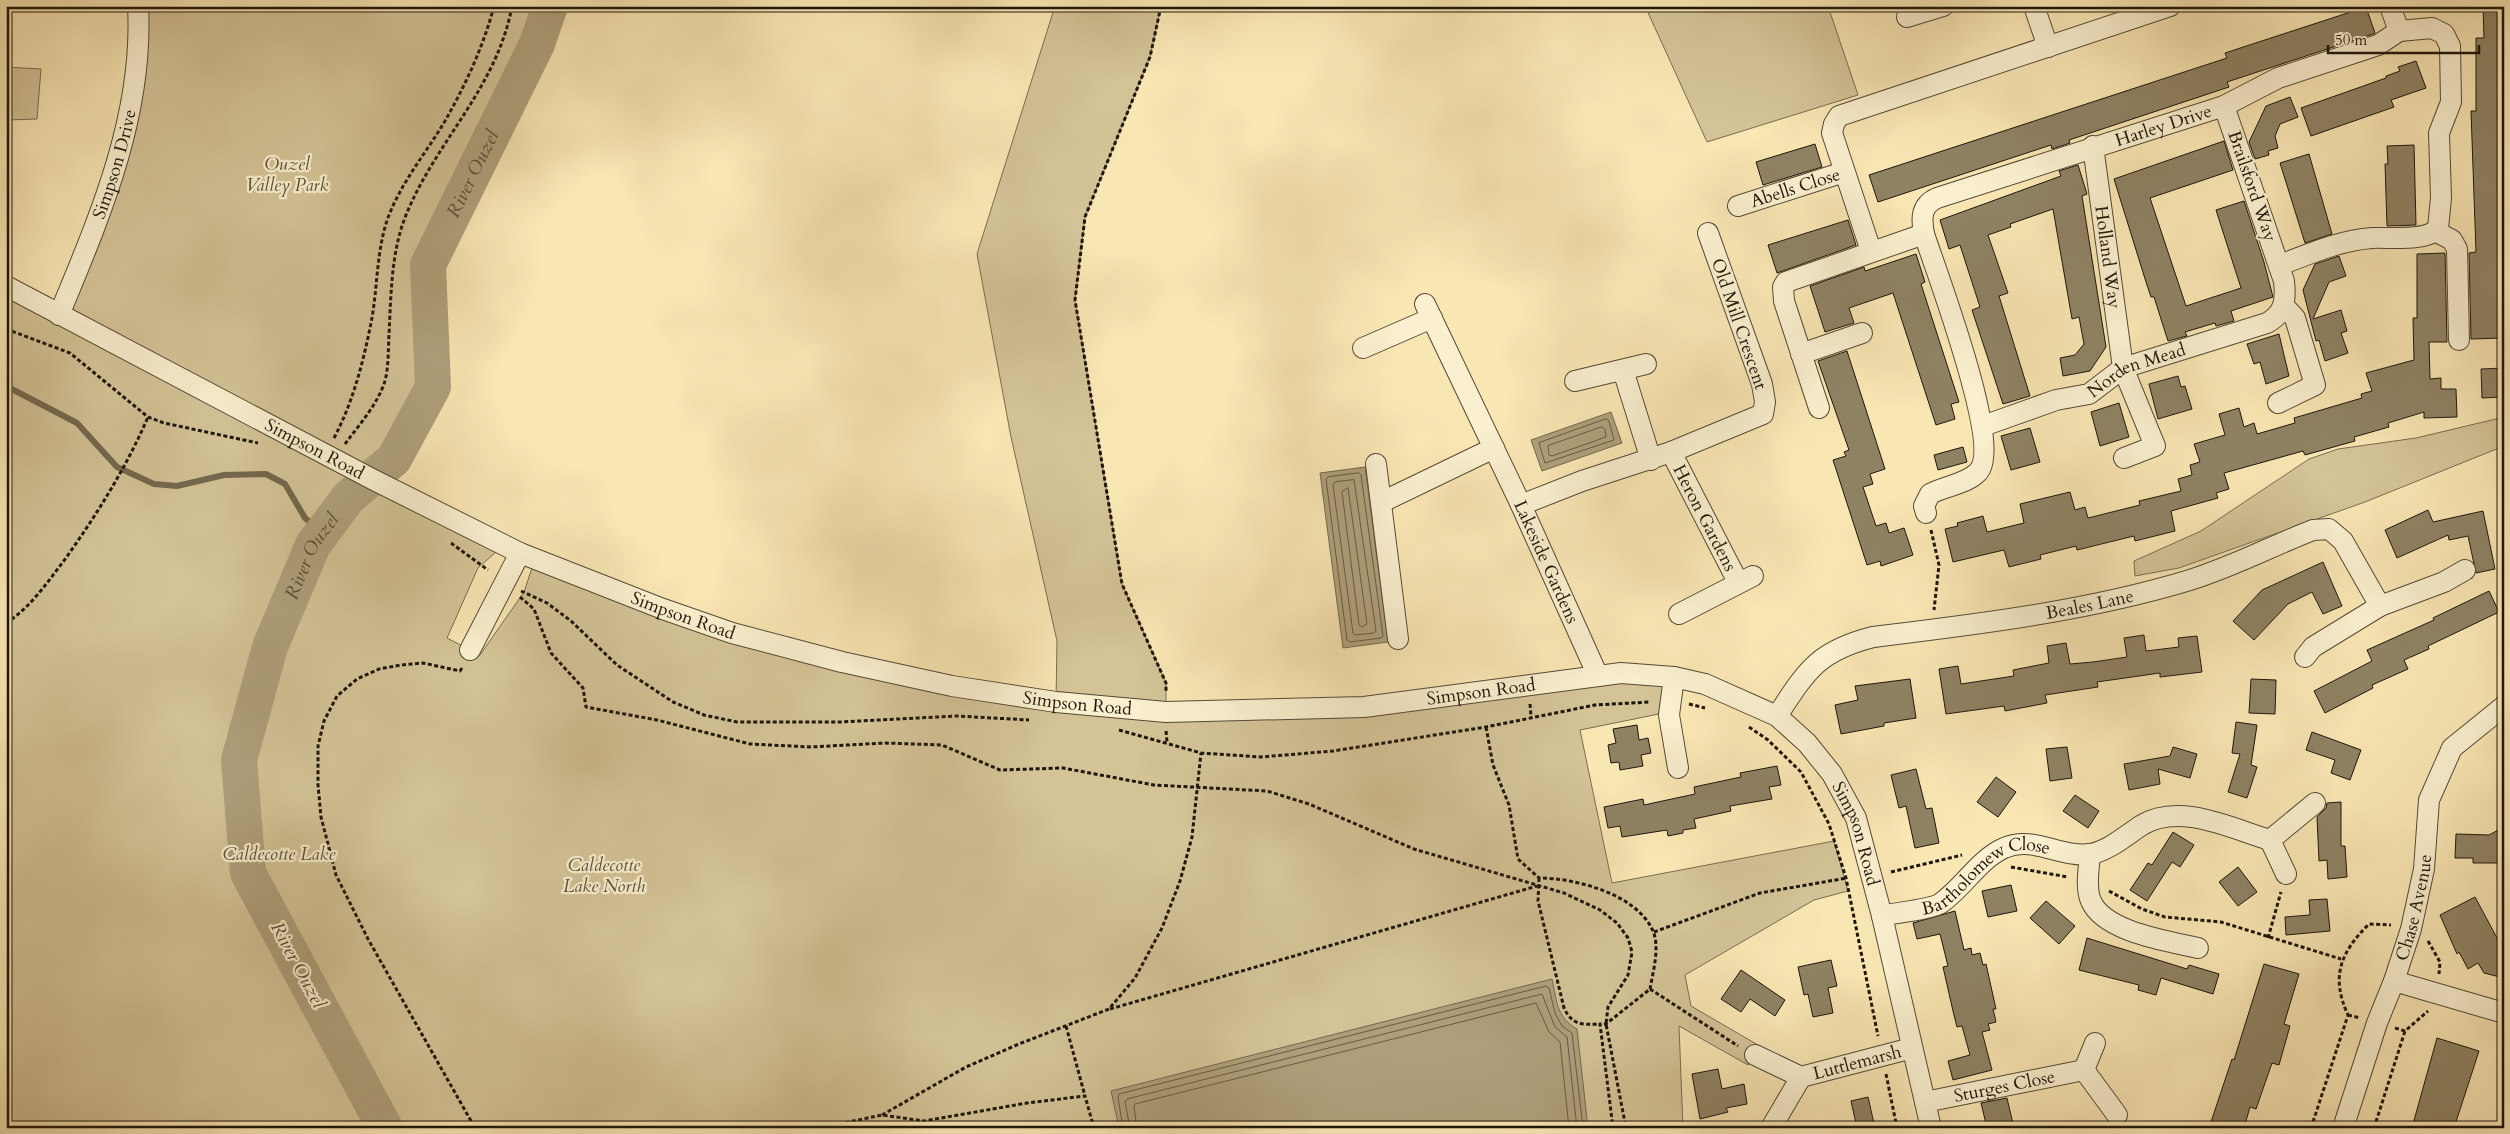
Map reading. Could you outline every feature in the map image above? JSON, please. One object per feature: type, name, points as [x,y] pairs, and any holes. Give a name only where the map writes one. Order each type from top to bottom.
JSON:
[{"type":"street","name":"Simpson Drive","points":[[59,315],[93,233],[129,121],[137,75],[138,6]]},
{"type":"street","points":[[1907,17],[1943,6]]},
{"type":"street","points":[[2034,6],[2048,47]]},
{"type":"street","points":[[1844,172],[1832,134],[1834,124],[1839,116],[2170,6]]},
{"type":"street","points":[[2390,6],[2399,31],[2432,28],[2444,34],[2450,46],[2451,96],[2449,107],[2439,128],[2441,198],[2440,222],[2435,231]]},
{"type":"street","name":"Harley Drive","points":[[1926,513],[1924,506],[1930,494],[1970,478],[1978,472],[1985,457],[1983,426],[1978,402],[1924,234],[1922,213],[1932,200],[2093,146],[2224,106],[2278,78],[2378,45],[2399,31]]},
{"type":"street","name":"Brailsford Way","points":[[2224,106],[2280,266]]},
{"type":"street","name":"Holland Way","points":[[2093,146],[2123,368],[2155,446],[2124,458]]},
{"type":"street","name":"Abells Close","points":[[1738,206],[1844,172],[1871,251]]},
{"type":"street","points":[[2278,403],[2315,385],[2294,318],[2284,306],[2286,292],[2280,266],[2353,241],[2414,237],[2435,231],[2452,240],[2457,249],[2459,340]]},
{"type":"street","name":"Old Mill Crescent","points":[[1521,505],[1582,481],[1651,460],[1763,414],[1765,402],[1762,384],[1708,233]]},
{"type":"street","points":[[1818,408],[1784,301],[1783,287],[1786,282],[1924,234]]},
{"type":"street","name":"Simpson Road","points":[[6,286],[422,505],[520,553],[654,606],[732,633],[842,662],[952,686],[1056,702],[1166,712],[1364,707],[1621,673],[1674,677],[1705,684],[1777,716],[1807,743],[1832,774],[1856,818],[1882,916],[1931,1128]]},
{"type":"street","name":"Norden Mead","points":[[1983,426],[2056,400],[2089,394],[2123,368],[2267,323],[2278,316],[2284,306]]},
{"type":"street","name":"Lakeside Gardens","points":[[1363,348],[1429,312],[1521,505],[1598,676]]},
{"type":"street","points":[[1801,354],[1862,333]]},
{"type":"street","points":[[1575,380],[1646,364]]},
{"type":"street","points":[[1623,370],[1651,460]]},
{"type":"street","points":[[1382,502],[1494,448]]},
{"type":"street","name":"Heron Gardens","points":[[1672,452],[1745,579],[1679,614]]},
{"type":"street","points":[[1376,464],[1398,639]]},
{"type":"street","name":"Beales Lane","points":[[1777,716],[1798,684],[1824,656],[1847,644],[1873,637],[2036,615],[2137,595],[2192,579],[2313,530],[2329,529],[2343,541],[2380,606]]},
{"type":"street","points":[[470,650],[520,553]]},
{"type":"street","points":[[2306,657],[2313,647],[2380,606],[2444,582],[2464,570]]},
{"type":"street","points":[[1674,677],[1670,715],[1678,768]]},
{"type":"street","name":"Chase Avenue","points":[[2343,1128],[2377,1023],[2394,981],[2411,929],[2424,869],[2429,800],[2452,748],[2504,706]]},
{"type":"street","points":[[2270,840],[2315,803]]},
{"type":"street","points":[[2198,948],[2118,926],[2100,915],[2090,900],[2088,880],[2090,854],[2119,841],[2144,824],[2168,816],[2193,817],[2270,840],[2286,874]]},
{"type":"street","name":"Bartholomew Close","points":[[1882,916],[1940,904],[1989,858],[2017,843],[2033,843],[2055,850],[2090,854]]},
{"type":"street","points":[[2394,981],[2504,1013]]},
{"type":"street","points":[[2095,1043],[2084,1070],[2117,1115]]},
{"type":"street","name":"Luttlemarsh","points":[[1755,1055],[1800,1077],[1912,1048]]},
{"type":"street","name":"Sturges Close","points":[[1924,1102],[2084,1070]]},
{"type":"street","name":"Luttlemarsh","points":[[1771,1128],[1800,1077]]},
{"type":"path","points":[[335,459],[371,323],[379,261],[388,218],[408,174],[445,120],[474,63],[494,6]]},
{"type":"path","points":[[335,459],[377,401],[385,382],[393,271],[406,215],[434,163],[484,84],[499,53],[512,6]]},
{"type":"path","points":[[1161,6],[1150,57],[1085,217],[1075,300],[1122,584],[1166,683],[1167,742]]},
{"type":"path","points":[[6,330],[70,354],[148,417],[164,423],[262,444]]},
{"type":"path","points":[[6,623],[19,615],[45,586],[83,534],[129,458],[148,417]]},
{"type":"path","points":[[1926,513],[1937,550],[1939,564],[1932,629]]},
{"type":"path","points":[[450,541],[504,582],[534,609],[551,653],[583,688],[586,707],[656,720],[750,744],[811,747],[885,743],[942,745],[1000,770],[1063,768],[1154,785],[1266,791],[1309,804],[1414,849],[1564,893],[1600,910],[1617,923],[1628,938],[1632,952],[1628,975],[1608,1007],[1606,1024],[1626,1128]]},
{"type":"path","points":[[504,582],[547,603],[571,622],[617,665],[673,702],[704,715],[737,722],[840,722],[957,716],[1031,720]]},
{"type":"path","points":[[470,650],[460,671],[423,663],[379,669],[357,680],[337,696],[324,721],[318,746],[318,785],[321,818],[336,875],[368,939],[475,1128]]},
{"type":"path","points":[[1113,728],[1201,753],[1260,757],[1333,751],[1486,727],[1595,705],[1670,701],[1710,710]]},
{"type":"path","points":[[1744,724],[1768,740],[1801,772],[1829,824],[1846,878],[1897,1128]]},
{"type":"path","points":[[1486,727],[1493,765],[1509,805],[1518,859],[1539,878],[1561,878],[1595,887],[1633,906],[1654,932],[1655,958],[1650,989],[1606,1024],[1579,1025],[1569,1018],[1564,1008],[1558,976],[1538,901],[1537,886],[1539,878]]},
{"type":"path","points":[[1109,1009],[1135,978],[1162,928],[1180,880],[1192,837],[1201,753]]},
{"type":"path","points":[[2268,938],[2286,874]]},
{"type":"path","points":[[1654,932],[1760,893],[1846,878]]},
{"type":"path","points":[[820,1128],[882,1115],[966,1068],[1109,1009],[1537,886]]},
{"type":"path","points":[[1650,989],[1742,1049],[1755,1055]]},
{"type":"path","points":[[2311,1128],[2348,1015]]},
{"type":"path","points":[[1600,1024],[1613,1128]]},
{"type":"path","points":[[1066,1026],[1094,1128]]},
{"type":"path","points":[[2374,1128],[2405,1031]]},
{"type":"path","points":[[882,1115],[924,1121],[1027,1103],[1085,1096]]},
{"type":"green space","name":"Caldecotte Lake","points":[[138,6],[550,6],[537,44],[428,265],[433,387],[394,459],[372,479],[504,545],[478,568],[447,638],[480,655],[524,592],[535,559],[732,633],[1056,702],[1057,641],[1011,437],[977,254],[1055,6],[1161,6],[1150,57],[1085,217],[1075,300],[1122,584],[1166,683],[1166,712],[1674,677],[1669,715],[1659,714],[1580,730],[1612,883],[1834,841],[1848,891],[1814,900],[1685,975],[1691,1006],[1758,1045],[1748,1065],[1679,1026],[1683,1128],[6,1128],[6,286],[59,315],[113,177]]},
{"type":"green space","points":[[1645,6],[1828,6],[1858,95],[1707,142]]},
{"type":"green space","points":[[6,67],[41,69],[37,119],[6,120]]},
{"type":"green space","points":[[2504,417],[2504,446],[2365,502],[2179,568],[2135,576],[2134,561],[2201,531],[2309,459],[2338,449],[2416,438]]},
{"type":"water","points":[[1611,412],[1622,443],[1542,471],[1531,440]]},
{"type":"water","points":[[1365,467],[1388,642],[1343,648],[1320,473]]},
{"type":"water","points":[[1552,979],[1561,1014],[1577,1029],[1588,1128],[1119,1128],[1111,1091]]},
{"type":"building","points":[[2483,6],[2504,6],[2504,97],[2501,97],[2504,338],[2471,339],[2469,253],[2476,252],[2471,111],[2476,111],[2476,38],[2484,38]]},
{"type":"building","points":[[2366,7],[2375,33],[2373,34],[2227,82],[2229,87],[2069,140],[2070,143],[2052,149],[2051,145],[1878,202],[1869,175],[2227,58],[2225,53]]},
{"type":"building","points":[[2416,61],[2426,88],[2391,100],[2394,107],[2311,136],[2301,108],[2386,78],[2386,76],[2400,71],[2398,67]]},
{"type":"building","points":[[2290,97],[2298,117],[2280,124],[2275,136],[2278,148],[2268,151],[2269,155],[2255,159],[2249,142],[2266,106]]},
{"type":"building","points":[[2224,141],[2233,170],[2150,198],[2186,306],[2241,288],[2216,210],[2244,201],[2264,262],[2273,297],[2231,311],[2234,321],[2216,326],[2215,323],[2185,332],[2187,336],[2168,341],[2154,297],[2151,297],[2114,179]]},
{"type":"building","points":[[1815,144],[1822,167],[1763,185],[1756,162]]},
{"type":"building","points":[[2414,145],[2416,225],[2387,226],[2385,164],[2388,164],[2387,146]]},
{"type":"building","points":[[2309,154],[2332,234],[2305,243],[2280,163]]},
{"type":"building","points":[[2078,165],[2087,194],[2082,196],[2106,347],[2090,371],[2063,376],[2060,358],[2075,355],[2084,344],[2079,317],[2072,319],[2053,209],[2010,224],[2011,227],[1988,235],[2008,293],[1999,296],[2030,396],[2003,404],[1972,310],[1980,307],[1960,245],[1949,249],[1940,220],[2061,176],[2059,171]]},
{"type":"building","points":[[1848,220],[1856,245],[1777,273],[1768,245]]},
{"type":"building","points":[[2445,253],[2447,342],[2429,342],[2430,379],[2441,378],[2441,389],[2456,389],[2457,417],[2424,418],[2424,412],[2388,423],[2389,427],[2354,437],[2355,441],[2305,455],[2303,451],[2224,473],[2229,489],[2216,493],[2218,498],[2171,511],[2175,531],[2135,541],[2134,536],[2077,550],[2076,546],[2040,555],[2041,559],[2009,567],[2004,550],[1953,562],[1945,529],[1958,526],[1957,523],[1983,516],[1987,532],[2024,523],[2020,504],[2070,492],[2075,510],[2085,507],[2088,518],[2140,505],[2139,501],[2181,491],[2178,479],[2192,475],[2190,465],[2200,462],[2194,444],[2225,435],[2219,414],[2239,408],[2244,427],[2254,423],[2257,434],[2295,423],[2294,418],[2362,398],[2361,394],[2372,391],[2366,373],[2414,360],[2413,318],[2417,318],[2417,254]]},
{"type":"building","points":[[1916,254],[1925,282],[1921,284],[1959,402],[1951,404],[1955,419],[1936,425],[1893,293],[1849,308],[1854,323],[1825,332],[1810,286],[1864,267],[1865,271]]},
{"type":"building","points":[[2339,256],[2346,276],[2329,282],[2313,319],[2341,310],[2347,331],[2341,333],[2348,353],[2325,361],[2319,340],[2316,341],[2303,290],[2315,264]]},
{"type":"building","points":[[2279,334],[2289,376],[2266,384],[2260,362],[2254,364],[2247,344]]},
{"type":"building","points":[[1847,351],[1885,469],[1870,474],[1873,484],[1863,487],[1876,526],[1886,523],[1889,533],[1904,528],[1913,555],[1881,566],[1880,561],[1867,565],[1833,460],[1846,456],[1844,452],[1849,450],[1818,361]]},
{"type":"building","points":[[2504,368],[2504,397],[2482,398],[2481,369]]},
{"type":"building","points":[[2178,376],[2181,387],[2185,386],[2192,409],[2158,419],[2149,384]]},
{"type":"building","points":[[2119,403],[2129,437],[2100,446],[2091,412]]},
{"type":"building","points":[[2030,428],[2040,462],[2011,470],[2001,436]]},
{"type":"building","points":[[1963,447],[1967,462],[1938,470],[1934,455]]},
{"type":"building","points":[[2428,510],[2433,522],[2483,511],[2495,569],[2476,573],[2468,536],[2449,540],[2448,535],[2397,558],[2385,530]]},
{"type":"building","points":[[2323,562],[2342,606],[2323,614],[2312,592],[2288,604],[2254,640],[2233,621],[2262,590]]},
{"type":"building","points":[[2489,591],[2499,612],[2428,646],[2429,649],[2404,660],[2408,669],[2372,685],[2373,688],[2325,713],[2314,691],[2372,661],[2367,650],[2434,620],[2433,618]]},
{"type":"building","points":[[2144,635],[2146,651],[2179,647],[2178,638],[2197,636],[2202,672],[2160,677],[2160,673],[2097,682],[2098,687],[2045,695],[2047,703],[2005,711],[2004,706],[1946,714],[1939,669],[1958,666],[1961,684],[2014,676],[2013,670],[2049,663],[2047,646],[2066,643],[2070,664],[2093,662],[2127,657],[2124,638]]},
{"type":"building","points":[[1910,679],[1916,718],[1884,723],[1884,726],[1841,734],[1835,705],[1858,700],[1855,686]]},
{"type":"building","points":[[2251,679],[2276,680],[2275,714],[2249,713]]},
{"type":"building","points":[[2236,722],[2257,725],[2251,765],[2257,767],[2247,798],[2228,792],[2240,754],[2232,753]]},
{"type":"building","points":[[1637,725],[1639,740],[1648,738],[1651,753],[1641,755],[1643,766],[1620,770],[1619,762],[1611,763],[1608,745],[1616,743],[1613,729]]},
{"type":"building","points":[[2312,732],[2361,750],[2350,780],[2331,773],[2335,760],[2306,750]]},
{"type":"building","points":[[2067,747],[2072,778],[2050,781],[2046,749]]},
{"type":"building","points":[[2173,747],[2197,754],[2190,778],[2158,769],[2160,784],[2129,790],[2124,764],[2170,756]]},
{"type":"building","points":[[1777,766],[1781,785],[1769,787],[1772,799],[1730,806],[1731,811],[1694,819],[1696,828],[1683,830],[1683,833],[1668,836],[1667,830],[1622,837],[1620,826],[1608,828],[1604,807],[1643,799],[1644,805],[1695,794],[1694,787],[1741,777],[1740,773]]},
{"type":"building","points":[[1916,769],[1926,809],[1932,808],[1939,843],[1915,848],[1906,806],[1899,808],[1891,775]]},
{"type":"building","points":[[1996,777],[2016,792],[1998,817],[1977,802]]},
{"type":"building","points":[[2075,795],[2099,811],[2088,828],[2063,811]]},
{"type":"building","points":[[2341,802],[2341,846],[2345,846],[2347,877],[2328,879],[2327,860],[2319,861],[2317,817],[2326,808],[2327,803]]},
{"type":"building","points":[[2504,827],[2504,863],[2473,863],[2473,858],[2455,858],[2456,834],[2489,835]]},
{"type":"building","points":[[2173,832],[2194,845],[2180,867],[2172,862],[2147,901],[2130,890],[2148,863],[2152,865]]},
{"type":"building","points":[[2238,867],[2257,892],[2238,906],[2219,882]]},
{"type":"building","points":[[2011,885],[2017,911],[1988,917],[1982,891]]},
{"type":"building","points":[[2475,897],[2504,951],[2504,978],[2484,973],[2478,963],[2468,969],[2459,952],[2457,954],[2440,915]]},
{"type":"building","points":[[2327,899],[2330,931],[2286,935],[2285,917],[2310,915],[2309,900]]},
{"type":"building","points":[[2046,901],[2075,926],[2059,944],[2030,918]]},
{"type":"building","points":[[1955,911],[1964,950],[1971,948],[1972,955],[1980,953],[1983,965],[1986,964],[1996,1009],[1993,1009],[1996,1022],[1988,1024],[1990,1030],[1982,1032],[1992,1070],[1953,1080],[1948,1061],[1970,1055],[1962,1026],[1957,1027],[1953,1011],[1943,967],[1948,966],[1940,934],[1917,939],[1913,923]]},
{"type":"building","points":[[2087,938],[2187,969],[2189,965],[2219,974],[2213,994],[2161,978],[2156,995],[2138,990],[2139,985],[2079,970]]},
{"type":"building","points":[[1831,960],[1837,986],[1828,988],[1833,1013],[1813,1017],[1808,994],[1804,995],[1798,967]]},
{"type":"building","points":[[2264,964],[2299,974],[2284,1024],[2290,1026],[2279,1065],[2272,1063],[2256,1109],[2250,1107],[2244,1128],[2209,1128],[2232,1059],[2234,1060]]},
{"type":"building","points":[[1741,970],[1785,1000],[1775,1016],[1750,999],[1741,1012],[1721,999]]},
{"type":"building","points":[[2437,1038],[2479,1051],[2454,1128],[2424,1128],[2413,1124]]},
{"type":"building","points":[[1718,1069],[1722,1089],[1744,1084],[1747,1104],[1726,1108],[1728,1112],[1700,1119],[1692,1074]]},
{"type":"building","points":[[1868,1097],[1875,1128],[1857,1128],[1851,1101]]},
{"type":"building","points":[[2007,1098],[2014,1128],[1987,1128],[1981,1103]]},
{"type":"waterway","name":"River Ouzel","points":[[385,1128],[248,873],[239,760],[270,647],[313,545],[348,498],[394,459],[433,387],[428,265],[537,44],[550,6]]},
{"type":"waterway","points":[[6,386],[77,423],[117,467],[154,484],[177,486],[224,475],[266,474],[285,484],[305,518],[322,533]]},
{"type":"park label","name":"Ouzel Valley Park","points":[[287,174]]},
{"type":"park label","name":"Caldecotte Lake North","points":[[604,875]]}]
